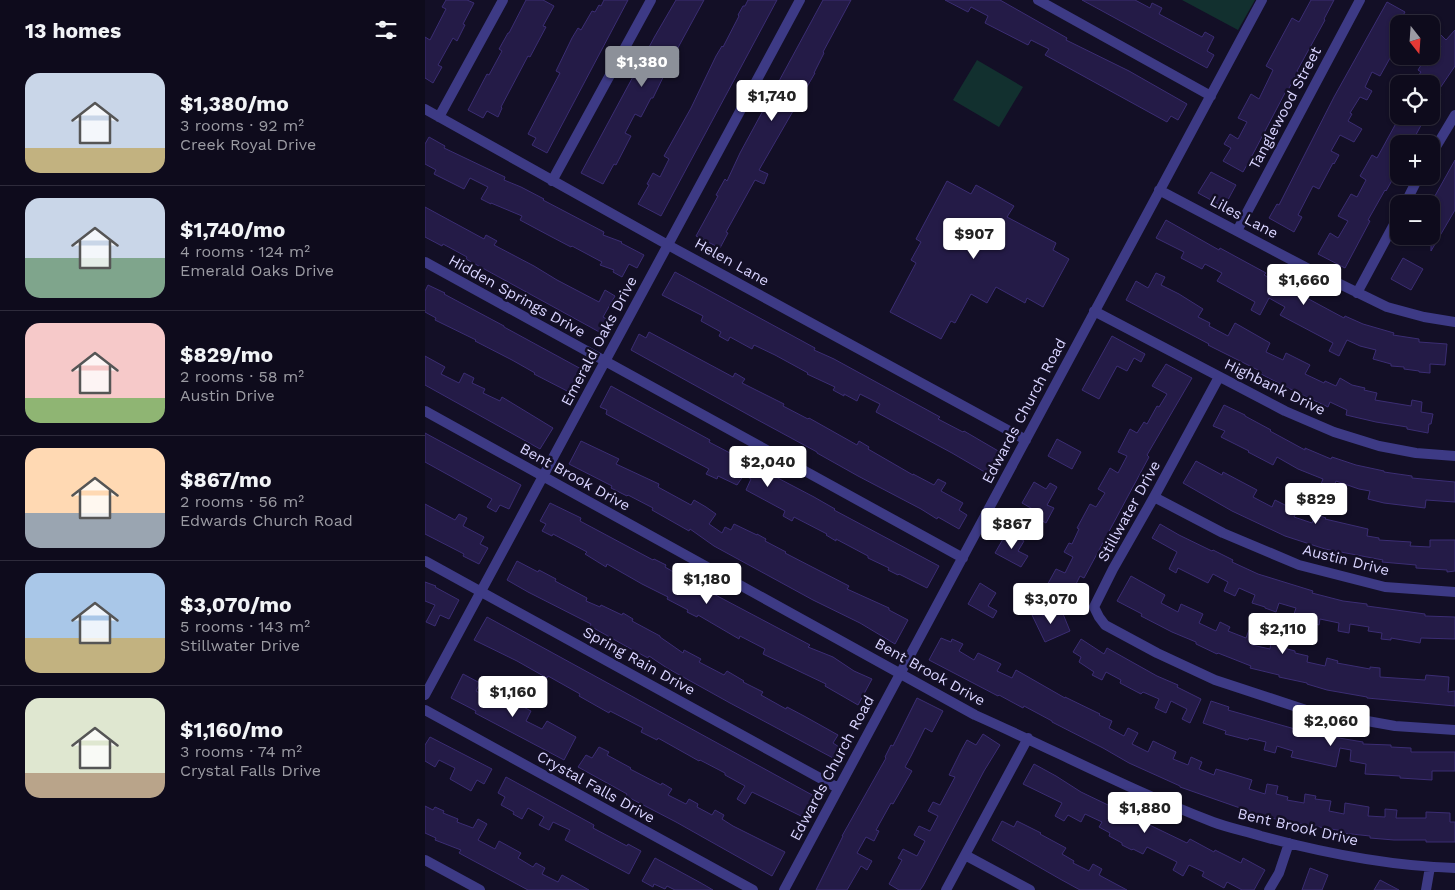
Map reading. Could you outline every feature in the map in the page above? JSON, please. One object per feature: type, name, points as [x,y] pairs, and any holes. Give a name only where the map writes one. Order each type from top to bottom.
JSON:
[{"type":"street","points":[[439,118],[503,0]]},
{"type":"street","points":[[552,181],[651,0]]},
{"type":"street","name":"Emerald Oaks Drive","points":[[425,695],[800,0]]},
{"type":"street","points":[[1037,0],[1211,96]]},
{"type":"street","name":"Edwards Church Road","points":[[784,890],[1262,0]]},
{"type":"street","name":"Tanglewood Street","points":[[1237,231],[1360,0]]},
{"type":"street","name":"Helen Lane","points":[[425,109],[552,181],[1025,440]]},
{"type":"street","points":[[1440,140],[1455,115]]},
{"type":"street","name":"Liles Lane","points":[[1159,190],[1387,307],[1424,317],[1455,322]]},
{"type":"street","points":[[1357,293],[1390,232]]},
{"type":"street","name":"Hidden Springs Drive","points":[[425,262],[963,558]]},
{"type":"street","name":"Highbank Drive","points":[[1094,311],[1285,411],[1334,432],[1379,446],[1416,453],[1455,456]]},
{"type":"street","name":"Stillwater Drive","points":[[1219,377],[1113,569],[1094,607],[1099,617],[1105,625],[1157,653],[1215,680],[1306,710],[1395,726],[1455,730]]},
{"type":"street","name":"Bent Brook Drive","points":[[425,411],[975,715],[1164,802],[1215,823],[1289,844],[1350,856],[1430,867],[1455,868]]},
{"type":"street","name":"Austin Drive","points":[[1154,497],[1223,533],[1299,565],[1385,587],[1455,592]]},
{"type":"street","name":"Spring Rain Drive","points":[[425,561],[838,788]]},
{"type":"street","name":"Crystal Falls Drive","points":[[425,710],[753,890]]},
{"type":"street","points":[[946,890],[1028,738]]},
{"type":"street","points":[[1269,890],[1279,873],[1289,844]]},
{"type":"street","points":[[965,855],[1030,890]]},
{"type":"street","points":[[425,860],[480,890]]},
{"type":"street","points":[[1426,890],[1430,867]]},
{"type":"green space","points":[[1182,0],[1255,0],[1238,30]]},
{"type":"green space","points":[[977,60],[1023,87],[999,127],[953,100]]},
{"type":"building","points":[[446,0],[467,0],[474,3],[457,41],[453,38],[438,65],[442,67],[433,83],[425,78],[425,37],[430,40],[446,9],[442,7]]},
{"type":"building","points":[[526,0],[543,0],[554,6],[543,26],[546,27],[530,57],[528,56],[501,107],[498,117],[487,111],[483,118],[468,110],[487,74],[489,75],[502,51],[499,49]]},
{"type":"building","points":[[604,0],[628,0],[547,153],[532,145],[536,138],[528,134],[560,73],[556,71],[572,38],[578,28],[581,30],[592,11],[595,12]]},
{"type":"building","points":[[676,0],[704,0],[674,55],[679,58],[674,67],[669,65],[653,98],[651,98],[641,117],[635,114],[625,133],[631,136],[616,165],[614,164],[603,184],[581,173]]},
{"type":"building","points":[[748,0],[777,0],[661,216],[638,204],[649,185],[647,184],[653,173],[660,177],[669,159],[664,156],[691,108],[738,15]]},
{"type":"building","points":[[823,0],[851,0],[823,52],[815,73],[759,170],[768,174],[764,184],[755,180],[726,232],[728,233],[720,248],[696,236],[718,196],[716,195],[725,179],[727,181],[740,153]]},
{"type":"building","points":[[945,0],[1000,0],[1067,38],[1066,40],[1129,71],[1187,104],[1178,120],[1171,116],[1167,122],[1045,55],[1049,49],[1031,40],[1028,45],[985,23],[988,16],[971,7],[968,12]]},
{"type":"building","points":[[1082,0],[1135,0],[1150,8],[1152,3],[1162,8],[1159,14],[1202,37],[1205,32],[1214,37],[1207,51],[1214,55],[1207,68]]},
{"type":"building","points":[[1311,0],[1334,0],[1243,172],[1223,161],[1231,148],[1224,144],[1230,134],[1238,139],[1247,122],[1238,118],[1251,94],[1259,99],[1273,70],[1266,66],[1292,18],[1299,22]]},
{"type":"building","points":[[1387,2],[1405,12],[1403,15],[1390,15],[1390,58],[1380,76],[1372,72],[1365,87],[1372,91],[1367,100],[1360,97],[1350,113],[1352,114],[1348,121],[1362,129],[1354,142],[1340,135],[1331,151],[1339,155],[1319,189],[1313,186],[1298,215],[1302,217],[1294,232],[1269,218],[1277,204],[1279,205],[1334,97]]},
{"type":"building","points":[[1455,30],[1455,66],[1440,88],[1440,75],[1419,75],[1421,72],[1418,70],[1421,65],[1440,65],[1441,35],[1446,40]]},
{"type":"building","points":[[1395,125],[1421,125],[1416,135],[1390,135],[1390,184],[1368,220],[1370,221],[1345,268],[1318,254],[1330,233],[1338,238],[1348,221],[1338,216],[1351,194],[1357,197],[1366,180],[1360,176],[1372,155],[1377,158]]},
{"type":"building","points":[[429,137],[445,146],[444,148],[505,177],[504,180],[544,199],[604,232],[603,235],[622,242],[644,255],[637,268],[629,264],[622,277],[613,272],[614,270],[600,265],[602,262],[520,220],[522,216],[481,199],[488,187],[470,178],[464,189],[434,174],[436,170],[425,164],[425,144]]},
{"type":"building","points":[[1455,160],[1455,210],[1440,236],[1440,195],[1435,195]]},
{"type":"building","points":[[1211,172],[1236,185],[1224,207],[1198,193]]},
{"type":"building","points":[[947,181],[971,194],[976,185],[1014,206],[1007,217],[1056,243],[1053,250],[1069,259],[1043,307],[1027,298],[1025,303],[996,287],[987,303],[971,294],[955,323],[951,321],[941,339],[890,312],[916,263],[911,260],[921,242],[916,239]]},
{"type":"building","points":[[425,207],[484,239],[486,235],[497,241],[494,245],[599,302],[605,290],[615,296],[603,317],[610,321],[603,334],[466,259],[467,257],[425,237]]},
{"type":"building","points":[[1166,220],[1219,250],[1220,248],[1266,273],[1264,275],[1344,318],[1345,316],[1363,324],[1394,333],[1393,335],[1419,339],[1419,342],[1447,344],[1445,365],[1430,364],[1430,373],[1391,366],[1391,364],[1373,359],[1376,350],[1347,340],[1339,356],[1329,351],[1333,343],[1280,315],[1285,307],[1269,298],[1260,315],[1251,310],[1255,302],[1217,281],[1222,273],[1205,264],[1202,269],[1181,258],[1184,252],[1156,238]]},
{"type":"building","points":[[1403,258],[1423,269],[1411,290],[1391,279]]},
{"type":"building","points":[[675,272],[815,348],[814,350],[940,417],[938,419],[964,431],[1000,452],[988,474],[876,412],[880,404],[860,394],[857,401],[844,394],[844,396],[833,390],[835,387],[807,374],[775,355],[754,345],[752,349],[730,337],[728,341],[719,336],[721,332],[701,321],[703,316],[662,295]]},
{"type":"building","points":[[1156,273],[1165,277],[1161,285],[1203,309],[1198,317],[1210,323],[1209,326],[1228,336],[1235,323],[1270,343],[1266,352],[1283,360],[1286,353],[1310,365],[1305,374],[1324,383],[1325,381],[1336,386],[1340,378],[1352,385],[1365,388],[1364,390],[1377,393],[1375,400],[1411,406],[1412,400],[1422,402],[1421,412],[1433,414],[1428,433],[1346,415],[1347,410],[1330,402],[1328,407],[1286,387],[1261,374],[1262,372],[1126,300],[1136,281],[1148,288]]},
{"type":"building","points":[[428,285],[583,370],[571,393],[476,340],[435,320],[436,318],[425,312],[425,291]]},
{"type":"building","points":[[649,332],[733,377],[735,373],[745,379],[742,383],[857,445],[859,441],[869,447],[868,449],[913,475],[934,485],[938,479],[946,483],[941,491],[963,503],[959,510],[967,515],[959,529],[858,476],[631,350],[639,334],[646,338]]},
{"type":"building","points":[[1112,336],[1145,354],[1141,362],[1134,358],[1127,371],[1117,366],[1099,399],[1082,390]]},
{"type":"building","points":[[425,356],[445,367],[441,374],[459,383],[464,373],[474,378],[472,383],[485,389],[483,393],[500,401],[502,397],[553,428],[540,449],[425,385]]},
{"type":"building","points":[[1166,364],[1192,378],[1147,455],[1149,457],[1084,578],[1080,576],[1068,600],[1064,600],[1045,589],[1056,569],[1065,573],[1073,557],[1064,552],[1069,543],[1072,544],[1079,529],[1077,528],[1090,504],[1096,507],[1105,493],[1098,489],[1110,468],[1118,473],[1127,456],[1118,452],[1130,429],[1137,433],[1144,422],[1147,424],[1157,406],[1159,407],[1167,394],[1152,386]]},
{"type":"building","points":[[611,386],[710,440],[709,442],[939,566],[927,588],[888,570],[889,568],[868,558],[868,556],[836,539],[836,541],[827,534],[794,517],[792,521],[783,516],[785,511],[746,490],[751,479],[744,475],[737,485],[718,476],[717,479],[706,474],[709,469],[606,414],[607,410],[600,407]]},
{"type":"building","points":[[1224,405],[1305,450],[1305,448],[1331,459],[1332,457],[1384,472],[1412,476],[1412,478],[1455,482],[1455,502],[1426,500],[1425,508],[1384,503],[1368,499],[1370,491],[1336,481],[1333,489],[1321,484],[1323,479],[1298,469],[1277,457],[1273,465],[1221,437],[1225,431],[1213,426]]},
{"type":"building","points":[[425,433],[521,485],[509,509],[500,505],[496,512],[487,507],[492,499],[425,462]]},
{"type":"building","points":[[1057,439],[1081,452],[1072,469],[1048,456]]},
{"type":"building","points":[[581,441],[619,459],[616,464],[659,484],[658,487],[691,505],[694,500],[706,507],[716,514],[709,524],[722,533],[725,527],[731,530],[734,524],[757,534],[785,553],[849,586],[847,589],[889,608],[889,610],[908,620],[895,644],[860,623],[813,600],[714,546],[690,529],[689,531],[652,510],[653,508],[611,488],[612,486],[569,464]]},
{"type":"building","points":[[1196,461],[1222,475],[1223,472],[1257,490],[1253,497],[1272,507],[1275,500],[1297,511],[1294,517],[1312,523],[1315,514],[1325,519],[1368,529],[1367,536],[1379,538],[1379,540],[1411,542],[1410,546],[1430,547],[1430,540],[1455,540],[1455,571],[1447,572],[1447,570],[1416,568],[1416,565],[1382,562],[1383,560],[1325,549],[1285,536],[1232,511],[1183,483]]},
{"type":"building","points":[[1034,482],[1046,489],[1050,483],[1057,487],[1047,505],[1054,508],[1046,523],[1035,517],[1038,512],[1022,503]]},
{"type":"building","points":[[550,503],[581,518],[580,521],[666,565],[665,567],[689,581],[810,645],[808,647],[833,657],[854,671],[872,679],[858,705],[825,686],[826,684],[763,654],[765,649],[740,636],[739,639],[698,615],[697,617],[687,612],[688,610],[667,599],[668,597],[607,564],[606,567],[585,554],[587,552],[553,534],[552,536],[542,531],[546,524],[540,521]]},
{"type":"building","points":[[425,504],[455,520],[459,514],[467,518],[463,526],[484,537],[480,544],[488,548],[479,564],[425,534]]},
{"type":"building","points":[[1160,524],[1258,574],[1313,591],[1312,593],[1343,601],[1367,604],[1367,606],[1425,614],[1425,616],[1455,617],[1455,639],[1421,638],[1420,643],[1391,638],[1391,640],[1381,639],[1382,633],[1368,631],[1369,627],[1350,624],[1349,633],[1338,631],[1339,623],[1320,619],[1319,625],[1293,617],[1296,608],[1279,603],[1276,612],[1252,603],[1255,595],[1239,588],[1235,596],[1224,591],[1228,582],[1213,574],[1208,583],[1178,568],[1176,573],[1169,569],[1177,552],[1152,538]]},
{"type":"building","points":[[1007,532],[1024,541],[1018,551],[1028,556],[1021,567],[995,553]]},
{"type":"building","points":[[517,561],[556,579],[555,581],[587,598],[586,601],[600,607],[601,605],[622,615],[623,613],[633,619],[632,621],[660,636],[683,653],[684,650],[701,659],[699,662],[724,675],[727,671],[763,692],[761,695],[838,735],[833,743],[839,747],[833,758],[730,703],[649,656],[648,658],[631,649],[590,626],[591,624],[507,580]]},
{"type":"building","points":[[1131,576],[1165,595],[1161,603],[1178,612],[1181,604],[1203,614],[1199,623],[1216,631],[1220,622],[1230,627],[1228,631],[1246,638],[1249,630],[1257,633],[1252,645],[1270,649],[1271,643],[1281,645],[1280,647],[1308,656],[1307,662],[1325,666],[1327,658],[1338,661],[1337,663],[1370,669],[1370,667],[1380,668],[1380,677],[1425,680],[1426,675],[1449,677],[1448,692],[1455,691],[1455,706],[1367,698],[1327,690],[1250,668],[1251,666],[1217,654],[1196,644],[1196,642],[1172,632],[1117,601]]},
{"type":"building","points":[[425,582],[436,586],[459,600],[449,619],[440,615],[435,626],[426,622],[435,605],[425,601]]},
{"type":"building","points":[[980,583],[996,593],[988,606],[997,611],[993,618],[968,604]]},
{"type":"building","points":[[1061,609],[1070,631],[1045,642],[1032,615],[1041,612],[1043,616]]},
{"type":"building","points":[[487,617],[814,796],[803,817],[752,792],[745,804],[737,799],[745,786],[725,775],[725,773],[658,738],[657,740],[641,732],[643,728],[610,711],[609,713],[548,676],[547,678],[474,640]]},
{"type":"building","points":[[941,638],[951,642],[952,639],[963,644],[959,651],[974,660],[978,653],[1001,664],[997,671],[1012,678],[1016,670],[1065,698],[1100,714],[1112,721],[1109,728],[1124,736],[1128,728],[1138,733],[1132,744],[1148,752],[1153,741],[1176,752],[1173,759],[1188,765],[1191,757],[1202,762],[1199,769],[1214,775],[1216,769],[1252,780],[1249,789],[1265,794],[1267,784],[1278,786],[1276,794],[1288,797],[1287,800],[1304,803],[1305,794],[1316,796],[1315,799],[1331,801],[1329,811],[1344,814],[1345,803],[1369,807],[1368,816],[1385,817],[1385,809],[1397,810],[1396,818],[1426,818],[1426,812],[1450,813],[1450,822],[1455,822],[1455,842],[1394,840],[1342,833],[1343,831],[1283,821],[1260,815],[1180,787],[1129,763],[1024,706],[1023,708],[998,696],[929,660]]},
{"type":"building","points":[[1081,639],[1104,654],[1107,648],[1201,699],[1190,723],[1182,719],[1187,709],[1171,701],[1166,713],[1155,708],[1159,699],[1143,692],[1141,694],[1120,683],[1121,680],[1106,672],[1102,680],[1092,675],[1094,672],[1079,662],[1081,657],[1073,652]]},
{"type":"building","points":[[463,674],[480,683],[476,691],[492,699],[495,692],[531,711],[526,721],[542,729],[547,721],[576,737],[564,760],[475,713],[476,711],[451,698]]},
{"type":"building","points":[[917,698],[943,711],[932,732],[925,728],[905,767],[912,771],[876,830],[879,831],[874,841],[866,837],[857,853],[872,861],[867,870],[861,866],[847,890],[816,890],[842,836],[886,758],[891,745],[893,746]]},
{"type":"building","points":[[1211,701],[1229,707],[1228,710],[1309,733],[1363,742],[1363,744],[1411,748],[1411,752],[1455,752],[1455,771],[1432,771],[1432,780],[1400,778],[1400,776],[1365,774],[1366,764],[1350,761],[1351,750],[1340,748],[1336,767],[1291,757],[1293,751],[1277,746],[1275,753],[1264,750],[1266,742],[1225,734],[1226,731],[1203,723]]},
{"type":"building","points":[[983,734],[1000,745],[984,771],[923,886],[920,890],[899,890],[889,884],[902,860],[898,858],[903,849],[917,856],[925,841],[914,835],[919,826],[930,831],[938,816],[928,811],[933,802],[940,805],[955,777],[949,775],[967,740],[976,745]]},
{"type":"building","points":[[430,737],[492,769],[484,784],[477,780],[471,791],[450,779],[455,768],[439,760],[435,767],[425,761],[425,745]]},
{"type":"building","points":[[599,747],[609,752],[607,755],[630,769],[672,789],[668,795],[686,804],[689,799],[698,804],[697,807],[712,815],[715,810],[724,815],[722,819],[733,826],[785,852],[772,876],[626,796],[627,794],[578,767],[586,755],[592,758]]},
{"type":"building","points":[[1034,764],[1081,792],[1187,843],[1190,839],[1214,852],[1215,850],[1241,863],[1243,858],[1265,870],[1254,890],[1242,890],[1227,882],[1224,888],[1202,876],[1204,872],[1189,865],[1183,876],[1173,870],[1177,862],[1147,847],[1143,854],[1122,845],[1122,843],[1109,836],[1110,833],[1099,827],[1102,822],[1085,814],[1081,822],[1068,815],[1064,821],[1055,816],[1062,803],[1023,784]]},
{"type":"building","points":[[506,777],[594,825],[593,828],[627,846],[628,844],[641,851],[629,874],[565,840],[570,830],[553,822],[549,830],[539,825],[544,817],[528,808],[522,819],[501,805],[505,797],[498,793]]},
{"type":"building","points":[[425,806],[433,810],[435,807],[444,811],[443,813],[458,819],[457,822],[473,828],[478,819],[487,824],[478,840],[495,849],[499,841],[521,853],[518,858],[533,867],[536,863],[545,868],[542,874],[558,882],[562,875],[589,890],[528,890],[459,853],[461,850],[435,840],[436,838],[425,833]]},
{"type":"building","points":[[1002,821],[1014,827],[1017,821],[1041,833],[1066,848],[1062,854],[1074,861],[1073,863],[1089,871],[1093,864],[1102,869],[1099,875],[1127,890],[1080,890],[1060,879],[992,840]]},
{"type":"building","points":[[655,858],[713,890],[675,890],[667,886],[665,889],[654,884],[653,887],[642,881]]},
{"type":"building","points":[[1310,868],[1328,875],[1322,890],[1302,890]]},
{"type":"building","points":[[1380,880],[1399,890],[1374,890]]}]
